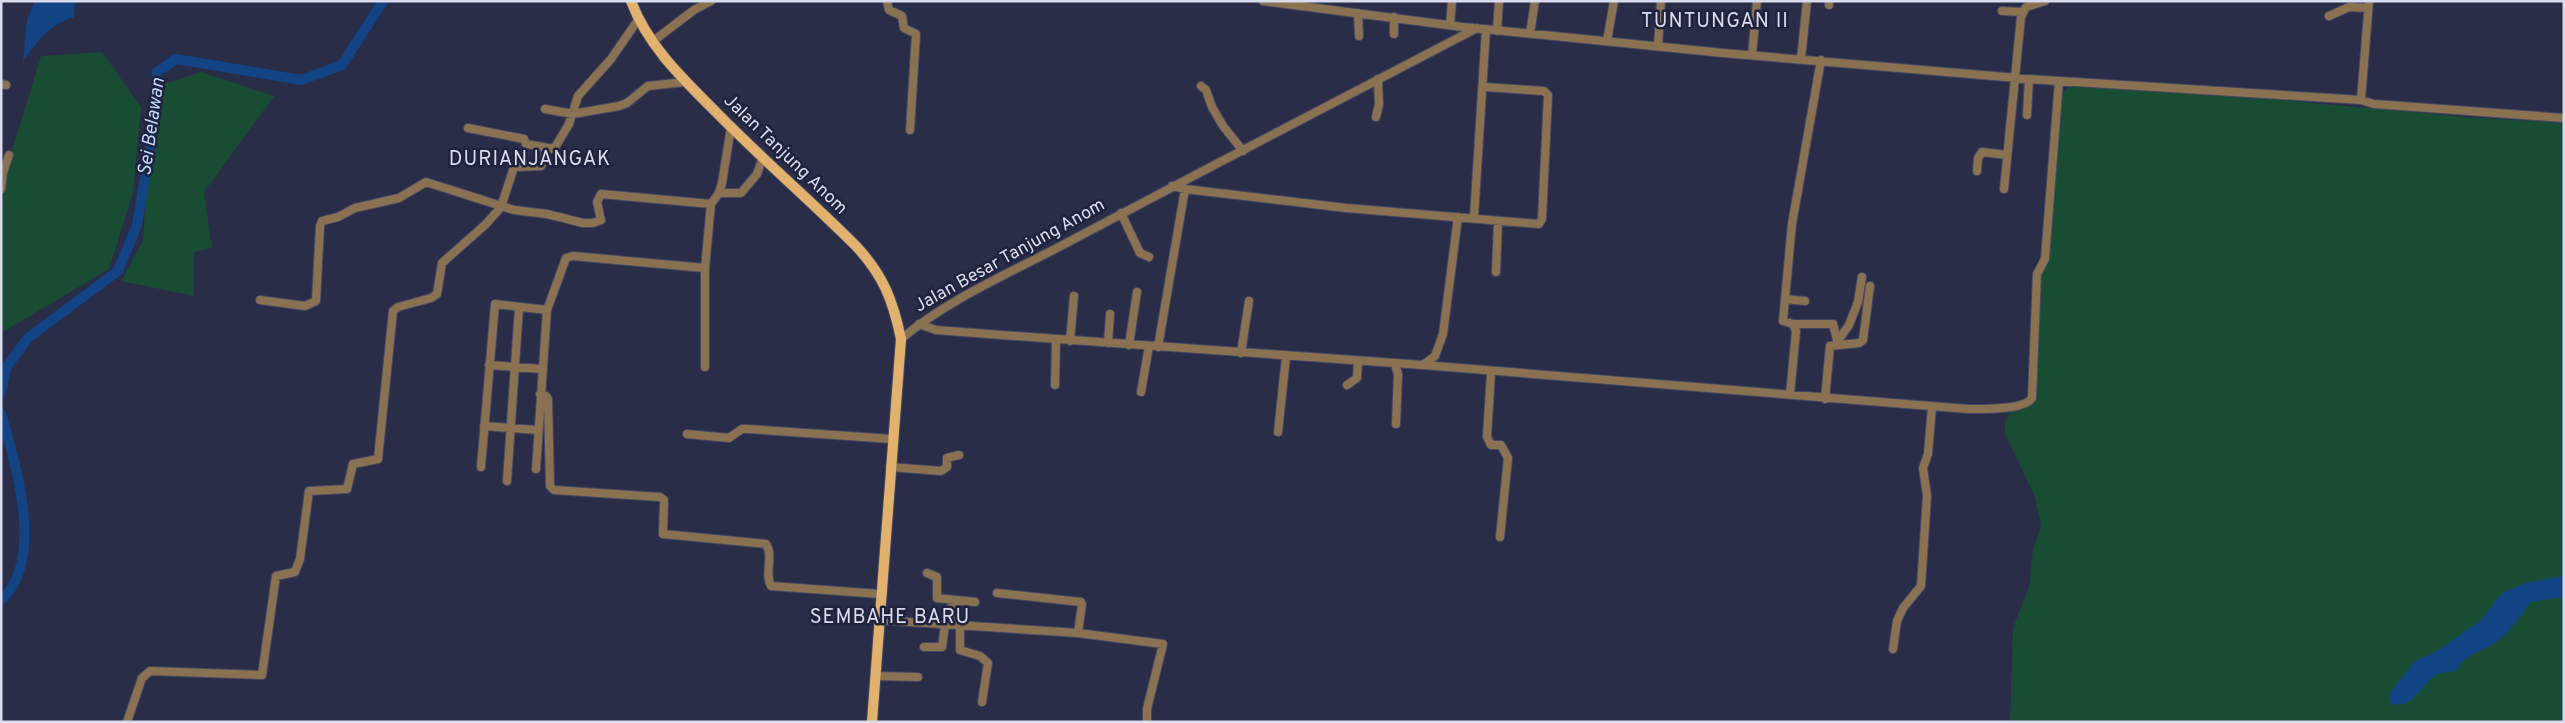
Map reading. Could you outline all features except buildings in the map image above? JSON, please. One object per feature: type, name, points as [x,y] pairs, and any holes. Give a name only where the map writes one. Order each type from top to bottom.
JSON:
[{"type":"main road","name":"Jalan Tanjung Anom","points":[[631,1],[638,20],[652,42],[685,82],[730,127],[820,210],[871,262],[885,284],[901,339]]},
{"type":"main road","points":[[872,722],[880,594],[901,339]]},
{"type":"street","points":[[652,42],[694,10],[711,1]]},
{"type":"street","points":[[886,1],[889,10],[902,16],[904,28],[916,34],[910,130]]},
{"type":"street","points":[[1263,1],[1321,5],[1394,18],[1530,34],[1752,55],[2016,78],[2361,100],[2374,104],[2564,118]]},
{"type":"street","points":[[1450,25],[1452,1]]},
{"type":"street","points":[[1497,30],[1499,1]]},
{"type":"street","points":[[1530,34],[1535,1]]},
{"type":"street","points":[[1607,41],[1614,1]]},
{"type":"street","points":[[1658,45],[1661,1]]},
{"type":"street","points":[[1752,55],[1757,1]]},
{"type":"street","points":[[1801,58],[1807,1]]},
{"type":"street","points":[[2002,12],[2045,1]]},
{"type":"street","points":[[2329,16],[2349,7],[2368,4],[2361,100]]},
{"type":"street","points":[[2004,189],[2024,7]]},
{"type":"street","points":[[1358,13],[1359,36]]},
{"type":"street","points":[[1394,18],[1394,34]]},
{"type":"street","points":[[468,128],[524,138],[526,144],[541,145],[547,149],[555,147],[573,114],[578,96],[611,59],[638,20]]},
{"type":"street","name":"Jalan Besar Tanjung Anom","points":[[901,339],[919,324],[1121,213],[1476,28]]},
{"type":"street","points":[[1474,218],[1484,87],[1486,29]]},
{"type":"street","points":[[1822,60],[1792,224],[1783,321],[1792,324],[1833,324],[1837,342]]},
{"type":"street","points":[[1376,117],[1379,105],[1378,79]]},
{"type":"street","points":[[2027,115],[2029,79]]},
{"type":"street","points":[[919,324],[936,330],[1056,340],[1423,365],[1932,407],[1992,410],[2026,403],[2032,398],[2037,274],[2045,259],[2059,81]]},
{"type":"street","points":[[545,109],[573,114],[618,106],[627,103],[648,86],[685,82]]},
{"type":"street","points":[[1200,86],[1206,90],[1212,107],[1243,151]]},
{"type":"street","points":[[1172,186],[1185,189],[1539,224],[1541,222],[1548,95],[1544,92],[1484,87]]},
{"type":"street","points":[[705,366],[705,268],[711,204],[719,193],[730,127]]},
{"type":"street","points":[[126,722],[142,678],[150,671],[262,675],[276,576],[296,572],[300,559],[309,491],[347,489],[353,464],[378,459],[393,311],[398,307],[431,298],[437,294],[442,263],[486,224],[501,207],[514,166],[541,166],[547,149]]},
{"type":"street","points":[[1977,171],[1978,158],[1982,152],[2008,155]]},
{"type":"street","points":[[1,189],[2,173],[9,155]]},
{"type":"street","points":[[719,193],[741,193],[757,174],[763,157]]},
{"type":"street","points":[[260,300],[305,306],[316,301],[320,226],[326,219],[338,217],[355,208],[398,198],[426,182],[484,199],[501,207],[594,223],[601,220],[597,202],[601,194],[711,204]]},
{"type":"street","points":[[1158,347],[1185,189]]},
{"type":"street","points":[[1121,213],[1140,254],[1149,257]]},
{"type":"street","points":[[1423,365],[1435,356],[1443,334],[1458,217]]},
{"type":"street","points":[[1496,272],[1498,221]]},
{"type":"street","points":[[536,469],[537,430],[548,310],[567,256],[705,268]]},
{"type":"street","points":[[1826,399],[1830,346],[1837,342],[1849,325],[1858,302],[1862,277]]},
{"type":"street","points":[[1837,342],[1859,343],[1862,340],[1870,286]]},
{"type":"street","points":[[1129,345],[1137,292]]},
{"type":"street","points":[[1070,341],[1074,296]]},
{"type":"street","points":[[1785,299],[1805,301]]},
{"type":"street","points":[[1241,353],[1249,301]]},
{"type":"street","points":[[481,467],[495,304],[548,310]]},
{"type":"street","points":[[507,480],[509,427],[519,307]]},
{"type":"street","points":[[1108,343],[1110,314]]},
{"type":"street","points":[[1790,394],[1796,331],[1792,324]]},
{"type":"street","points":[[1055,385],[1056,340]]},
{"type":"street","points":[[1141,392],[1149,346]]},
{"type":"street","points":[[1278,432],[1286,357]]},
{"type":"street","points":[[1348,385],[1357,378],[1358,361]]},
{"type":"street","points":[[489,364],[542,369]]},
{"type":"street","points":[[1395,364],[1398,374],[1396,424]]},
{"type":"street","points":[[1492,372],[1487,437],[1491,445],[1501,445],[1508,458],[1500,537]]},
{"type":"street","points":[[540,394],[548,399],[550,486],[554,490],[662,498],[664,500],[663,534],[766,544],[769,550],[768,580],[770,586],[880,594]]},
{"type":"street","points":[[1893,649],[1897,621],[1903,608],[1921,586],[1927,496],[1923,468],[1928,454],[1932,407]]},
{"type":"street","points":[[484,426],[537,430]]},
{"type":"street","points":[[687,434],[729,438],[742,430],[748,429],[892,439]]},
{"type":"street","points":[[890,466],[942,471],[947,467],[947,458],[959,455]]},
{"type":"street","points":[[927,573],[938,577],[936,598],[976,602]]},
{"type":"street","points":[[997,593],[1082,602],[1078,634]]},
{"type":"street","points":[[924,647],[942,647],[952,600]]},
{"type":"street","points":[[879,620],[1078,634],[1162,644],[1147,722]]},
{"type":"street","points":[[960,626],[960,650],[980,656],[988,663],[982,702]]},
{"type":"street","points":[[875,676],[918,677]]},
{"type":"green space","points":[[102,52],[141,107],[133,193],[109,269],[1,333],[1,224],[4,177],[41,56]]},
{"type":"green space","points":[[201,72],[274,96],[204,192],[212,248],[194,252],[194,296],[121,281],[143,241],[147,178],[162,85]]},
{"type":"green space","points":[[2075,81],[2467,117],[2564,123],[2564,722],[2010,722],[2013,628],[2029,587],[2033,550],[2041,525],[2035,497],[2005,434],[2005,422],[2012,409],[2030,406],[2034,399],[2039,278],[2048,263],[2058,103],[2063,93]]},
{"type":"water","points":[[35,1],[75,1],[74,17],[58,24],[45,34],[23,62],[27,19]]},
{"type":"water","points":[[2564,576],[2564,597],[2530,602],[2502,638],[2467,658],[2456,671],[2436,675],[2430,679],[2411,700],[2399,705],[2391,704],[2389,694],[2415,661],[2437,651],[2481,620],[2502,593],[2526,583]]},
{"type":"waterway","name":"Sei Belawan","points":[[1,393],[7,366],[28,338],[118,271],[137,225],[151,142],[157,72],[176,59],[301,80],[342,65],[383,1]]},
{"type":"waterway","name":"Sei Belawan","points":[[1,413],[19,483],[24,536],[22,561],[14,582],[1,600]]},
{"type":"district","name":"TUNTUNGAN II","points":[[1715,22]]},
{"type":"district","name":"DURIANJANGAK","points":[[530,160]]},
{"type":"district","name":"SEMBAHE BARU","points":[[890,618]]}]
